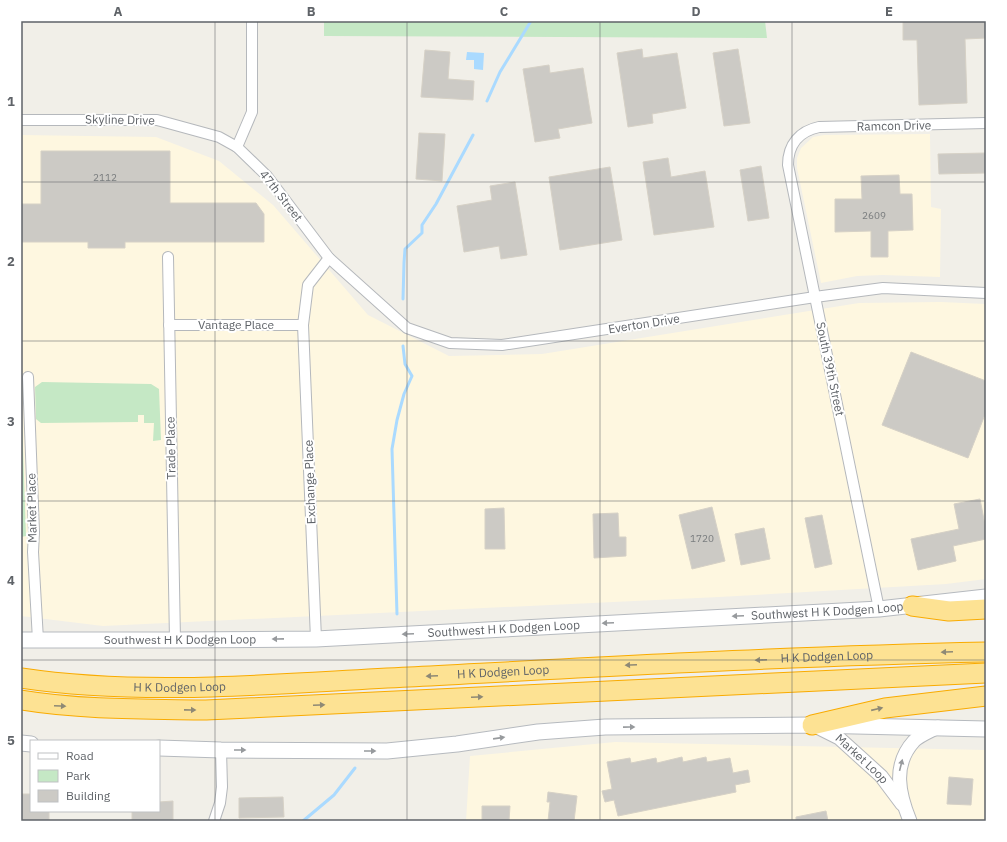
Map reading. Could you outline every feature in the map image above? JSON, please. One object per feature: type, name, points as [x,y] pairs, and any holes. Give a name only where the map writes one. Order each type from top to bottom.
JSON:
[{"type":"highway","points":[[912,606],[949,611],[986,609]]},
{"type":"highway","name":"H K Dodgen Loop","points":[[21,678],[117,687],[206,687],[665,664],[986,652]]},
{"type":"highway","name":"H K Dodgen Loop","points":[[21,700],[51,705],[131,709],[206,710],[986,673]]},
{"type":"highway","points":[[812,724],[885,708],[986,696]]},
{"type":"main road","name":"Southwest H K Dodgen Loop","points":[[21,640],[316,638],[879,609],[986,597]]},
{"type":"main road","points":[[160,748],[387,751],[458,744],[538,732],[605,727],[812,724],[986,729]]},
{"type":"street","points":[[237,147],[252,112],[252,21]]},
{"type":"street","name":"Skyline Drive","points":[[21,120],[157,120],[219,137],[237,147]]},
{"type":"street","name":"Ramcon Drive","points":[[803,133],[810,129],[819,127],[986,123]]},
{"type":"street","name":"South 39th Street","points":[[803,133],[793,145],[789,154],[788,165],[879,609]]},
{"type":"street","name":"47th Street","points":[[237,147],[268,176],[329,258]]},
{"type":"street","name":"Trade Place","points":[[168,257],[175,640]]},
{"type":"street","points":[[303,325],[308,285],[329,258]]},
{"type":"street","name":"Everton Drive","points":[[329,258],[407,328],[450,343],[502,345],[883,288],[986,293]]},
{"type":"street","name":"Vantage Place","points":[[169,325],[303,325]]},
{"type":"street","name":"Exchange Place","points":[[303,325],[316,638]]},
{"type":"street","name":"Market Place","points":[[28,377],[34,532],[33,552],[38,640]]},
{"type":"street","name":"Market Loop","points":[[812,724],[839,738],[881,776],[902,804],[910,821]]},
{"type":"street","name":"Market Loop","points":[[902,804],[898,778],[904,757],[914,741],[938,727]]},
{"type":"street","points":[[214,821],[220,803],[222,787],[221,750]]},
{"type":"shaded area","points":[[930,134],[931,207],[941,209],[940,277],[883,275],[857,276],[821,283],[797,168],[797,158],[801,148],[813,137],[824,135]]},
{"type":"shaded area","points":[[21,135],[156,137],[219,161],[273,205],[368,315],[449,356],[542,354],[859,303],[941,302],[986,304],[986,579],[946,584],[719,597],[103,626],[21,616]]},
{"type":"shaded area","points":[[615,742],[986,750],[986,821],[466,821],[470,756]]},
{"type":"green space","points":[[324,21],[765,21],[767,38],[324,36]]},
{"type":"green space","points":[[42,382],[151,384],[159,389],[161,440],[153,441],[154,423],[144,423],[144,415],[138,415],[138,422],[41,423],[36,419],[35,387]]},
{"type":"green space","points":[[21,390],[26,536],[21,537]]},
{"type":"water","points":[[467,52],[484,53],[483,70],[474,69],[474,60],[466,60]]},
{"type":"building","points":[[903,21],[986,21],[986,38],[965,39],[967,103],[919,105],[917,40],[903,40]]},
{"type":"building","points":[[642,49],[643,58],[677,53],[686,108],[652,114],[653,123],[628,127],[617,53]]},
{"type":"building","points":[[738,49],[750,123],[724,126],[713,53]]},
{"type":"building","points":[[425,50],[450,52],[448,79],[474,81],[473,100],[421,97]]},
{"type":"building","points":[[549,65],[550,73],[583,68],[592,123],[558,129],[560,138],[535,142],[523,69]]},
{"type":"building","points":[[419,133],[445,134],[442,181],[416,179]]},
{"type":"building","points":[[41,151],[170,151],[170,203],[256,203],[264,214],[264,242],[125,242],[125,248],[88,248],[88,242],[21,242],[21,204],[41,204]]},
{"type":"building","points":[[986,153],[986,173],[939,174],[938,154]]},
{"type":"building","points":[[668,158],[671,177],[705,171],[714,227],[654,235],[643,162]]},
{"type":"building","points":[[761,166],[769,218],[748,221],[740,170]]},
{"type":"building","points":[[610,167],[622,240],[560,250],[549,177]]},
{"type":"building","points":[[899,175],[900,194],[912,194],[913,230],[888,231],[888,257],[871,257],[871,231],[835,232],[835,199],[862,199],[861,176]]},
{"type":"building","points":[[515,182],[527,255],[501,259],[499,246],[464,252],[457,206],[492,200],[490,186]]},
{"type":"building","points":[[911,352],[986,381],[986,412],[968,458],[882,425]]},
{"type":"building","points":[[980,499],[986,530],[986,539],[953,546],[956,561],[918,570],[911,539],[959,529],[954,504]]},
{"type":"building","points":[[712,507],[725,561],[692,569],[679,515]]},
{"type":"building","points":[[504,508],[505,549],[485,549],[485,509]]},
{"type":"building","points":[[618,513],[619,537],[626,537],[626,556],[594,558],[593,514]]},
{"type":"building","points":[[822,515],[832,564],[815,568],[805,518]]},
{"type":"building","points":[[764,528],[770,559],[741,565],[735,534]]},
{"type":"building","points":[[682,757],[683,762],[706,757],[707,762],[730,758],[733,773],[748,770],[750,782],[735,785],[736,792],[618,816],[614,800],[605,802],[602,791],[612,789],[607,762],[630,758],[631,763],[656,758],[657,763]]},
{"type":"building","points":[[949,777],[973,779],[971,805],[947,804]]},
{"type":"building","points":[[548,792],[577,796],[574,821],[548,821],[550,802],[547,802]]},
{"type":"building","points":[[21,794],[30,794],[30,812],[49,812],[49,821],[21,821]]},
{"type":"building","points":[[283,797],[284,817],[239,818],[239,798]]},
{"type":"building","points":[[173,801],[173,821],[132,821],[132,812],[160,812],[160,802]]},
{"type":"building","points":[[482,806],[510,806],[509,821],[482,821]]},
{"type":"building","points":[[826,811],[828,821],[796,821],[796,817]]},
{"type":"waterway","points":[[487,101],[500,72],[531,21]]},
{"type":"waterway","points":[[403,299],[405,249],[422,233],[422,225],[436,204],[473,135]]},
{"type":"waterway","points":[[397,614],[392,449],[397,420],[404,394],[412,376],[405,364],[403,346]]},
{"type":"waterway","points":[[303,821],[334,795],[355,768]]}]
